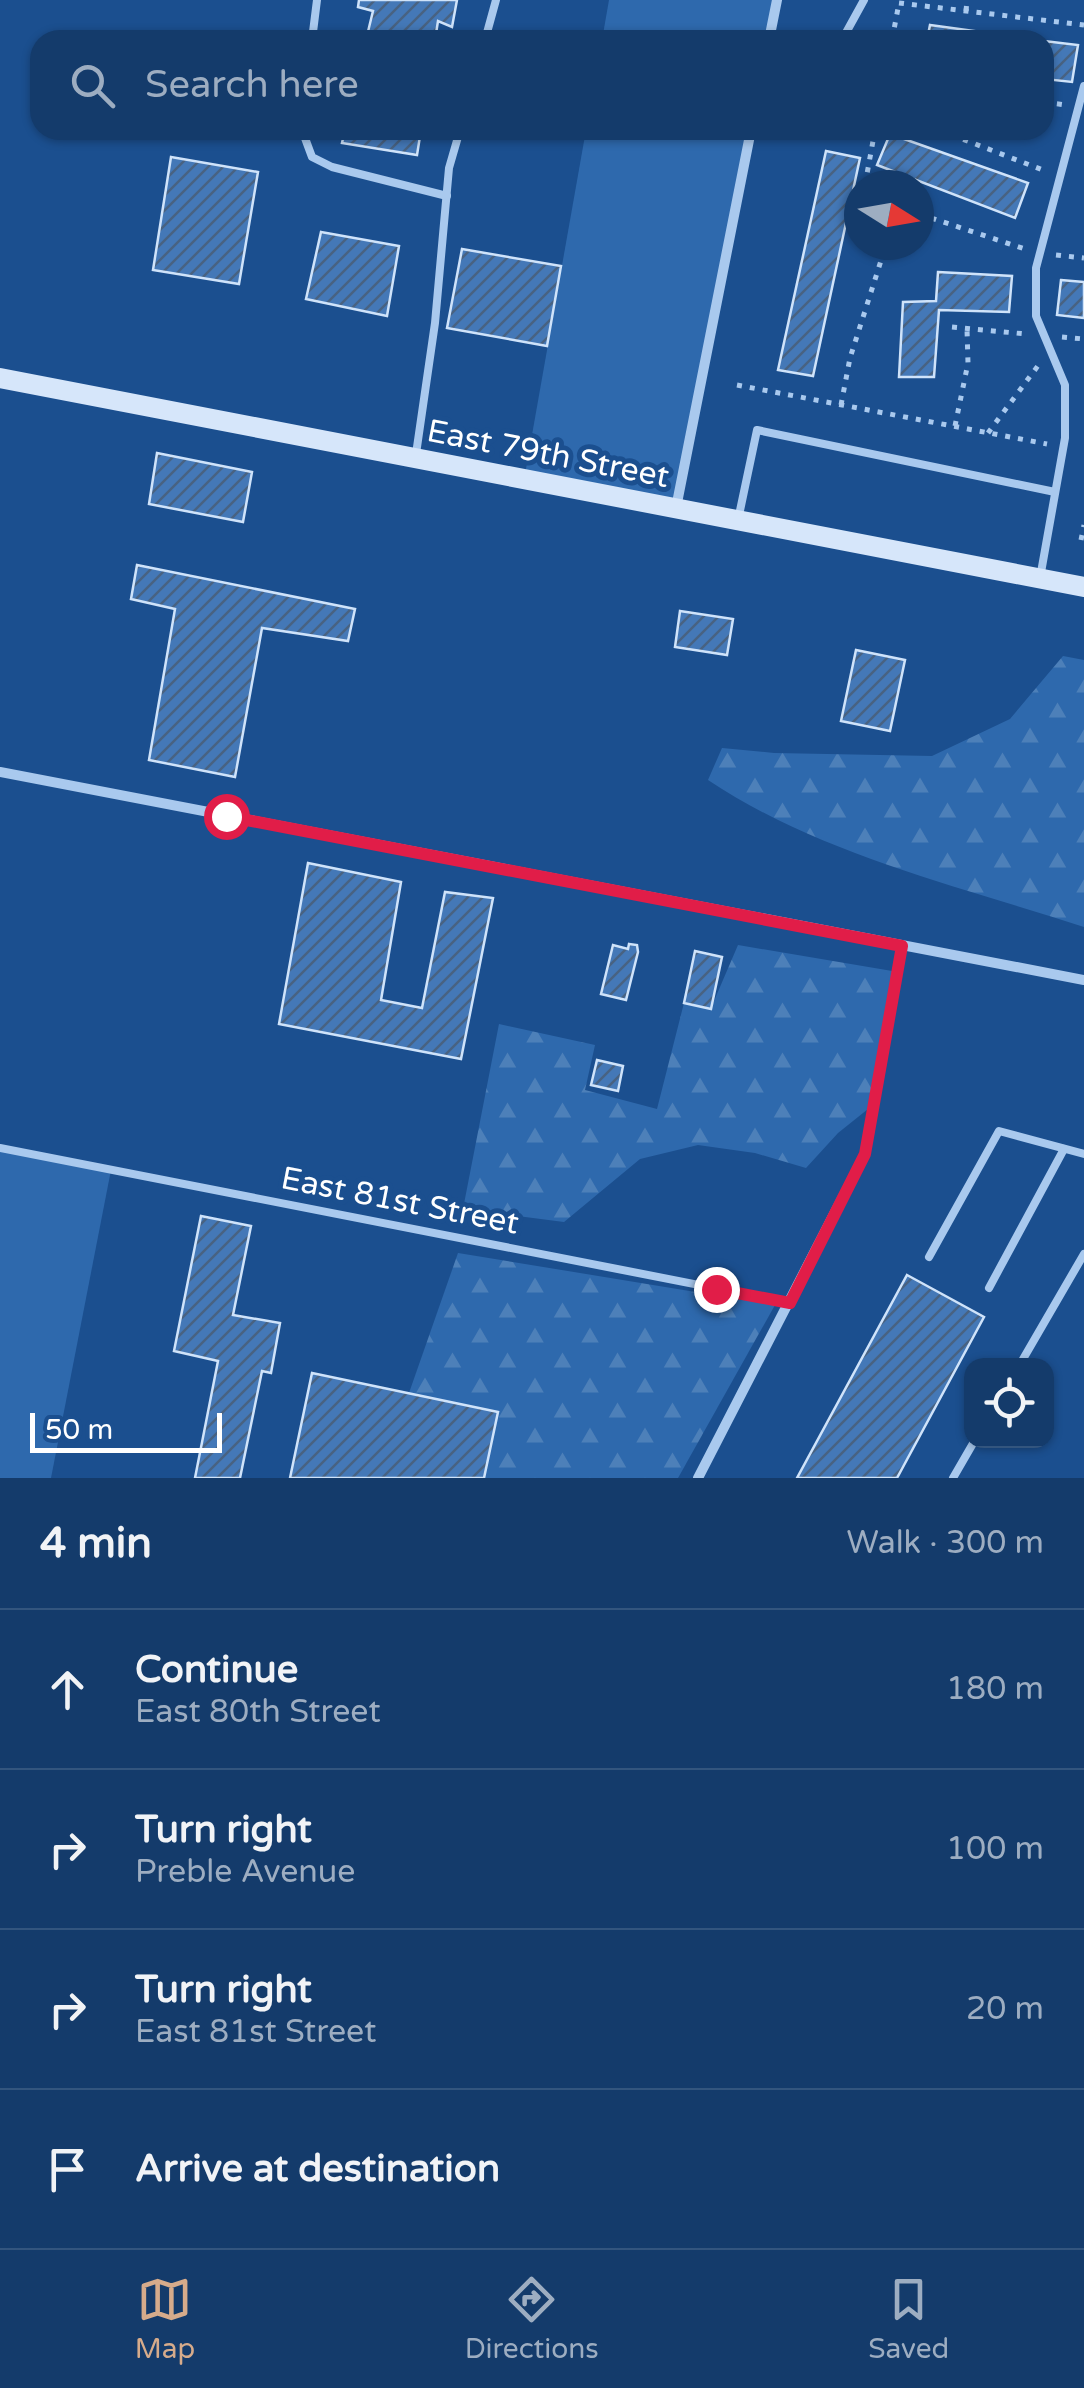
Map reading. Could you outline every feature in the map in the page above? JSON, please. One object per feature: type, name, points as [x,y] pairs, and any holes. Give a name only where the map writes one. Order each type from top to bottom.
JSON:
[{"type":"main road","name":"East 79th Street","points":[[0,378],[1084,587]]},
{"type":"street","points":[[771,30],[777,0]]},
{"type":"street","points":[[676,509],[749,140]]},
{"type":"street","points":[[0,772],[1084,980]]},
{"type":"street","points":[[698,1478],[865,1154],[902,946]]},
{"type":"lane","points":[[313,30],[317,0]]},
{"type":"lane","points":[[488,30],[496,0]]},
{"type":"lane","points":[[848,30],[864,0]]},
{"type":"lane","points":[[1040,578],[1063,447],[1065,386],[1036,316],[1040,254],[1084,86]]},
{"type":"lane","points":[[306,140],[312,157],[332,166],[447,196]]},
{"type":"lane","points":[[416,458],[436,322],[450,168],[457,140]]},
{"type":"lane","points":[[738,521],[757,430],[1055,492]]},
{"type":"lane","points":[[928,1257],[999,1131],[1084,1154]]},
{"type":"lane","name":"East 81st Street","points":[[0,1148],[790,1303]]},
{"type":"lane","points":[[990,1288],[1064,1149]]},
{"type":"lane","points":[[1024,1358],[1084,1254]]},
{"type":"lane","points":[[953,1478],[970,1448]]},
{"type":"path","points":[[966,11],[968,0]]},
{"type":"path","points":[[894,30],[899,2],[1084,25]]},
{"type":"path","points":[[867,170],[873,140]]},
{"type":"path","points":[[965,140],[1048,172],[1060,171]]},
{"type":"path","points":[[934,219],[1040,254],[1084,258]]},
{"type":"path","points":[[841,405],[850,358],[881,260]]},
{"type":"path","points":[[952,327],[1084,340]]},
{"type":"path","points":[[955,426],[968,363],[967,329]]},
{"type":"path","points":[[988,433],[1050,350]]},
{"type":"path","points":[[737,385],[1063,447]]},
{"type":"path","points":[[1081,540],[1084,525]]},
{"type":"green space","points":[[609,0],[777,0],[771,30],[604,30]]},
{"type":"green space","points":[[584,140],[749,140],[676,509],[524,480]]},
{"type":"green space","points":[[1063,656],[1084,660],[1084,927],[843,848],[751,806],[708,780],[722,748],[774,753],[932,756],[1010,719]]},
{"type":"green space","points":[[738,945],[898,972],[873,1105],[838,1133],[806,1168],[755,1153],[698,1145],[640,1159],[564,1222],[463,1209],[499,1024],[595,1045],[585,1090],[657,1109],[684,1003],[711,1008]]},
{"type":"green space","points":[[0,1148],[111,1170],[51,1478],[0,1478]]},
{"type":"green space","points":[[458,1253],[775,1305],[678,1478],[484,1478],[409,1393]]},
{"type":"building","points":[[359,0],[457,0],[452,27],[438,21],[437,30],[368,30],[373,11],[358,7]]},
{"type":"building","points":[[930,25],[966,30],[929,30]]},
{"type":"building","points":[[1054,42],[1078,45],[1072,82],[1054,80]]},
{"type":"building","points":[[343,140],[419,140],[417,155],[342,143]]},
{"type":"building","points":[[887,140],[907,140],[1028,183],[1015,218],[934,187],[934,170],[890,170],[877,165]]},
{"type":"building","points":[[826,151],[860,158],[857,170],[844,170],[844,232],[813,376],[778,370]]},
{"type":"building","points":[[171,157],[258,172],[239,284],[153,270]]},
{"type":"building","points":[[321,232],[399,246],[387,316],[306,299]]},
{"type":"building","points":[[462,249],[561,266],[547,346],[447,328]]},
{"type":"building","points":[[938,272],[1012,276],[1009,312],[939,310],[934,377],[899,377],[903,302],[936,301]]},
{"type":"building","points":[[1061,280],[1084,282],[1084,318],[1057,315]]},
{"type":"building","points":[[157,453],[252,472],[243,522],[149,504]]},
{"type":"building","points":[[137,565],[355,609],[348,641],[262,628],[235,777],[149,760],[175,609],[131,599]]},
{"type":"building","points":[[680,611],[733,619],[727,655],[675,647]]},
{"type":"building","points":[[856,650],[905,660],[890,731],[841,721]]},
{"type":"building","points":[[308,863],[401,882],[381,1000],[422,1008],[445,892],[493,898],[461,1059],[279,1024]]},
{"type":"building","points":[[629,944],[637,945],[638,952],[626,1000],[601,994],[613,945],[628,949]]},
{"type":"building","points":[[695,951],[722,957],[711,1009],[684,1003]]},
{"type":"building","points":[[597,1060],[623,1066],[618,1091],[591,1085]]},
{"type":"building","points":[[201,1216],[251,1226],[233,1315],[280,1323],[271,1373],[262,1371],[240,1478],[195,1478],[218,1361],[174,1351]]},
{"type":"building","points":[[907,1275],[984,1317],[897,1478],[797,1478]]},
{"type":"building","points":[[312,1373],[498,1412],[484,1478],[290,1478]]},
{"type":"route","points":[[226,816],[902,946],[865,1154],[790,1303],[716,1289]]}]
